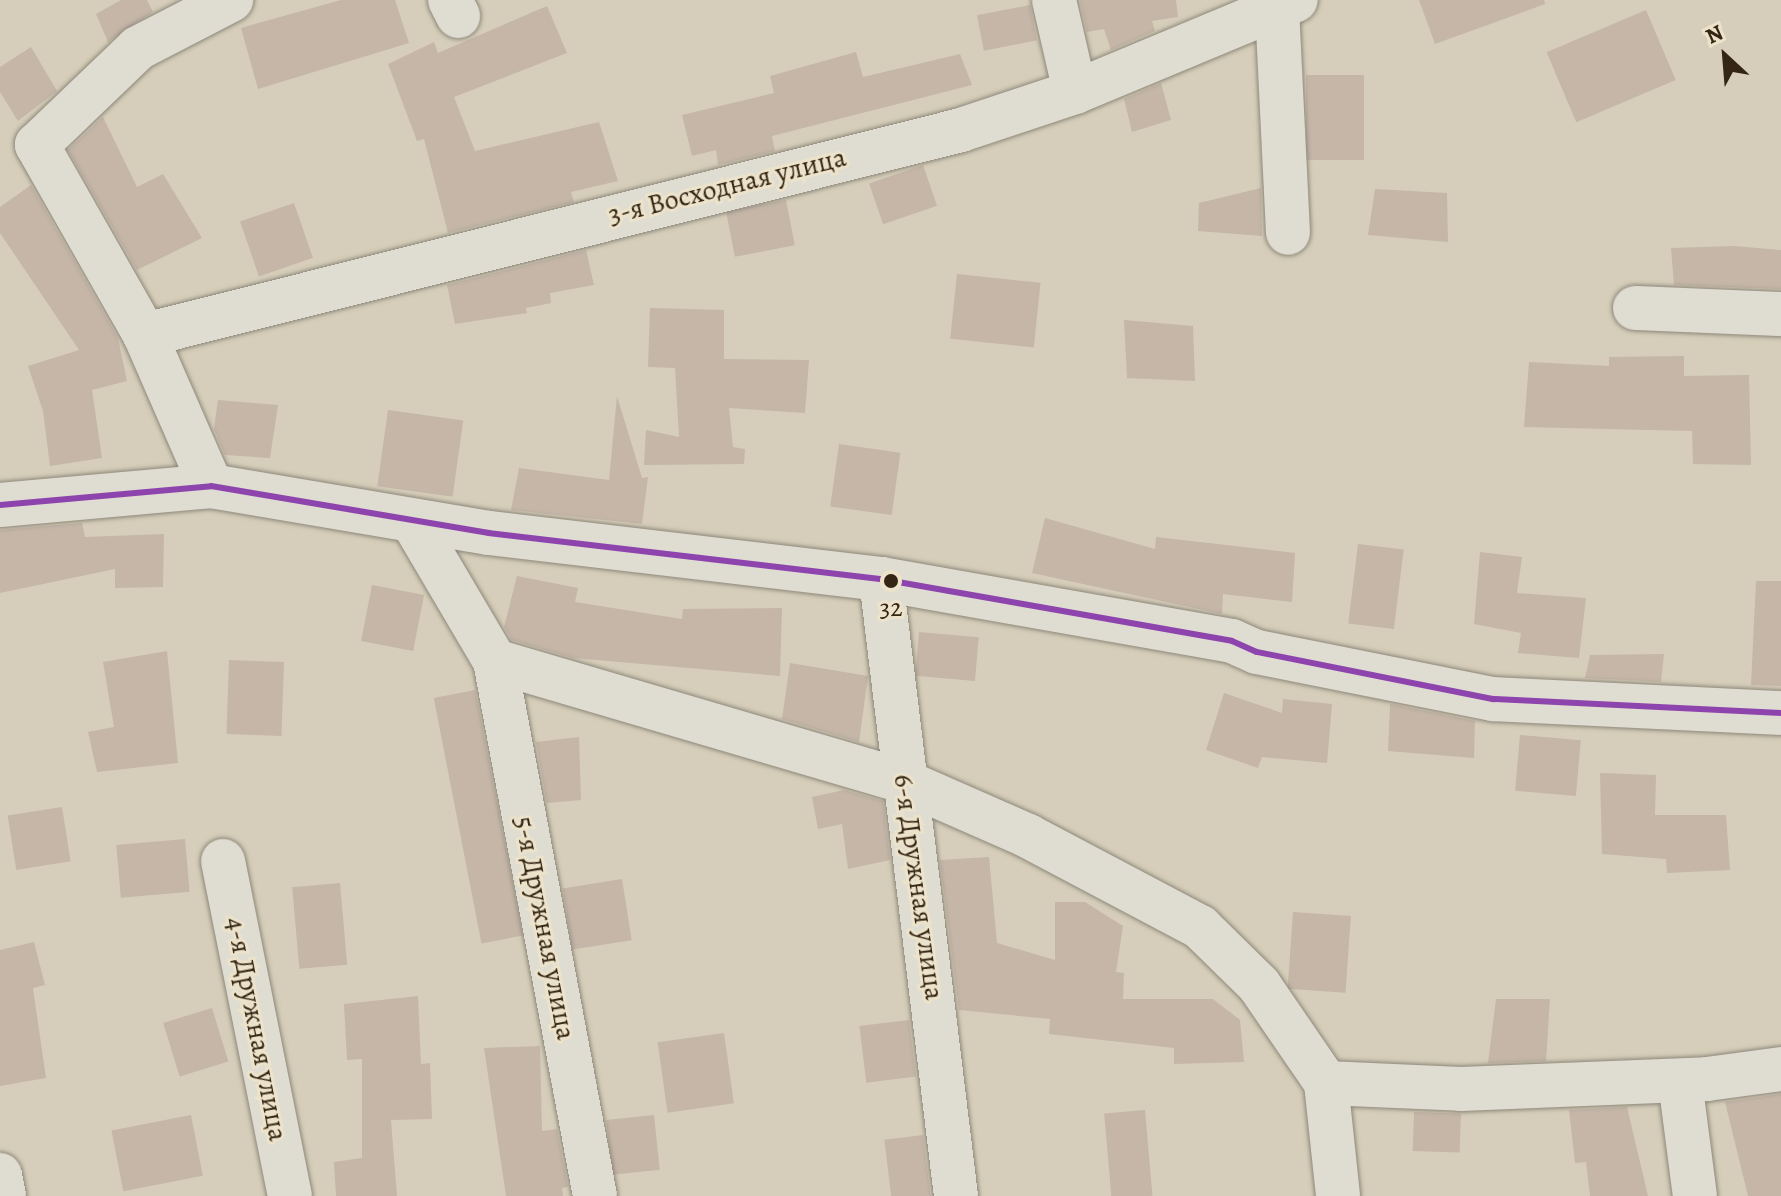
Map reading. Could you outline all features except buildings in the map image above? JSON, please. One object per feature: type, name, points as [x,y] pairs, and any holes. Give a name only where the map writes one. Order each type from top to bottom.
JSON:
[{"type":"street","points":[[211,486],[145,335],[37,145],[138,48],[231,0]]},
{"type":"street","points":[[1054,0],[1075,92]]},
{"type":"street","points":[[1287,4],[1288,233]]},
{"type":"street","name":"3-я Восходная улица","points":[[145,335],[961,130],[1075,92],[1287,4]]},
{"type":"street","points":[[1635,308],[1781,314]]},
{"type":"street","points":[[0,505],[211,486],[413,522],[881,579],[1232,641],[1257,652],[1493,699],[1781,713]]},
{"type":"street","name":"5-я Дружная улица","points":[[413,522],[495,661],[595,1196]]},
{"type":"street","name":"6-я Дружная улица","points":[[881,579],[903,781],[956,1196]]},
{"type":"street","points":[[495,661],[903,781],[1028,836],[1200,927],[1259,985],[1326,1083],[1338,1196]]},
{"type":"street","name":"4-я Дружная улица","points":[[223,861],[290,1196]]},
{"type":"street","points":[[1326,1083],[1461,1089],[1680,1081],[1781,1069]]},
{"type":"street","points":[[1680,1081],[1695,1196]]},
{"type":"street","points":[[0,1175],[4,1196]]},
{"type":"transit line","points":[[0,505],[211,486],[489,533],[881,579],[1232,641],[1257,652],[1493,699],[1781,713]]},
{"type":"place","name":"32","points":[[891,581]]}]
